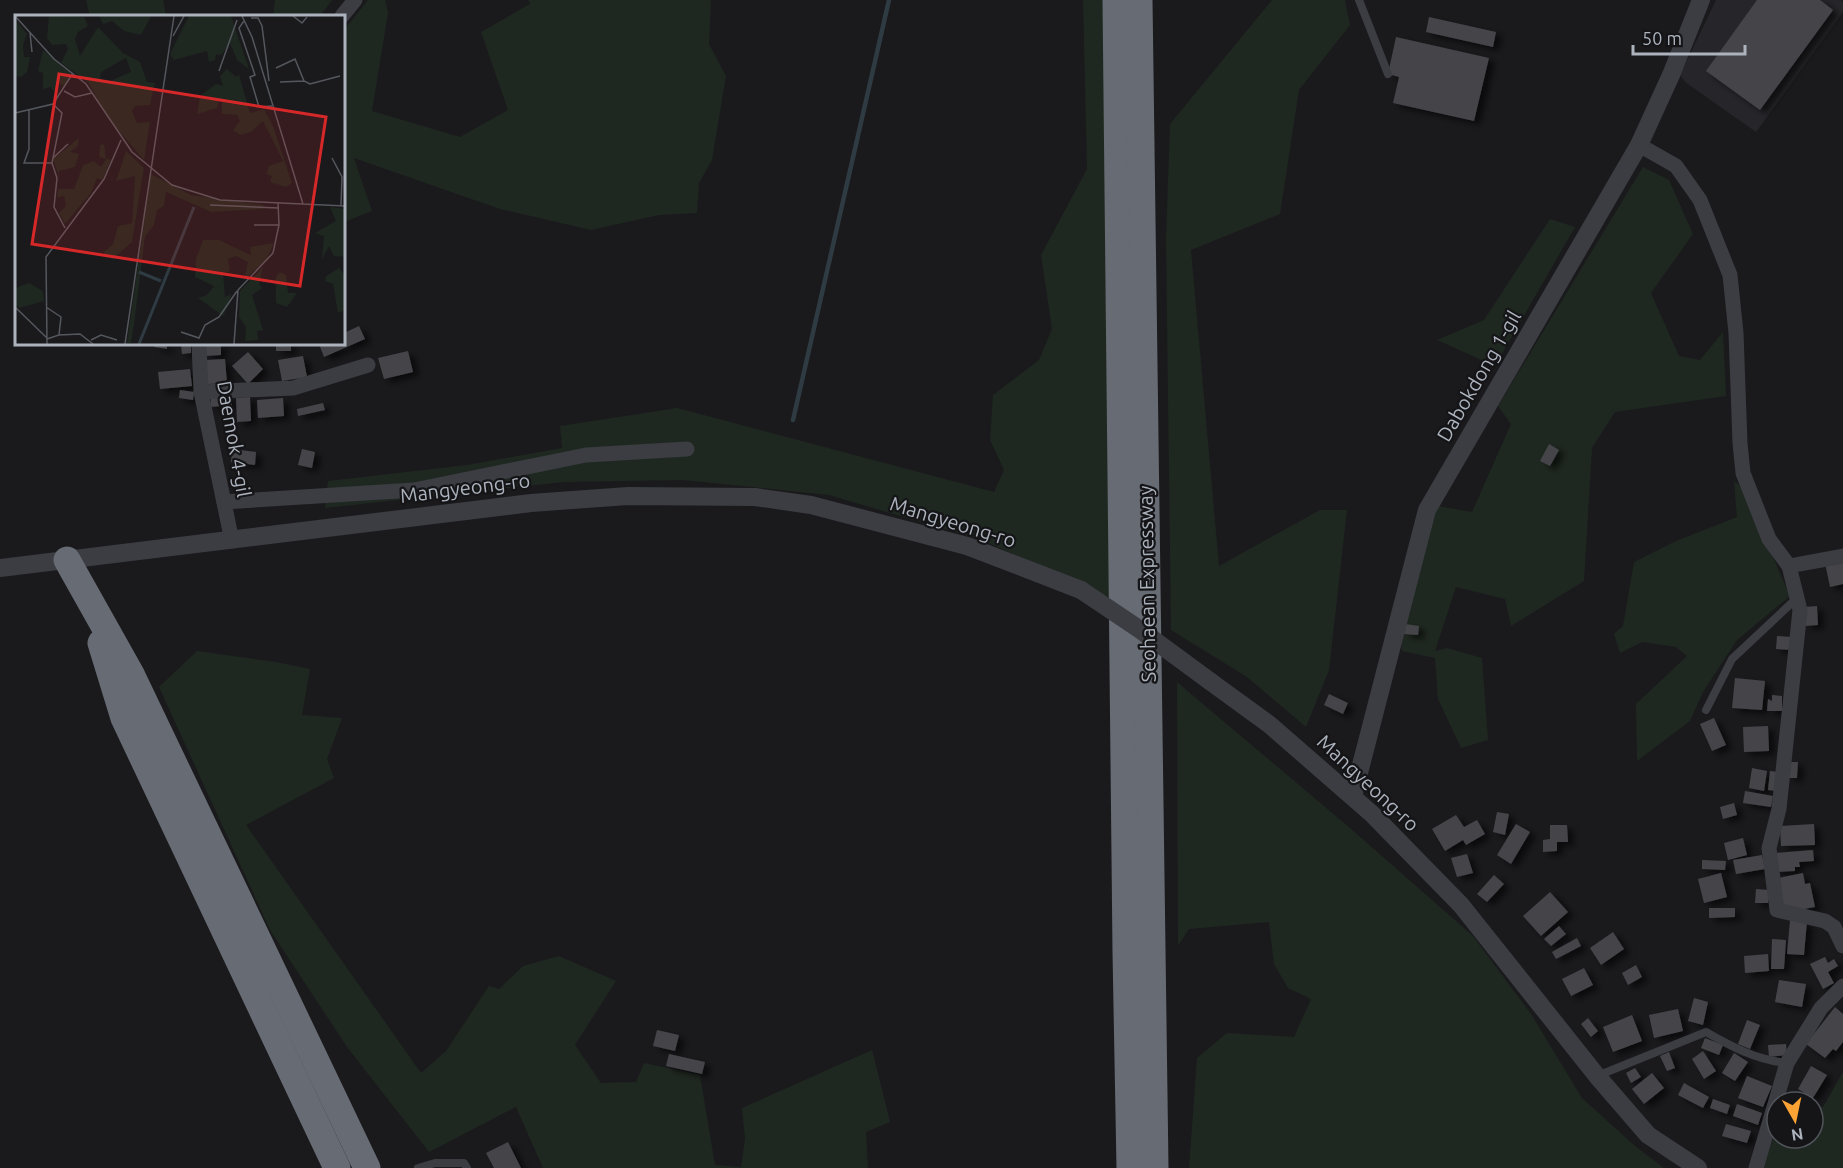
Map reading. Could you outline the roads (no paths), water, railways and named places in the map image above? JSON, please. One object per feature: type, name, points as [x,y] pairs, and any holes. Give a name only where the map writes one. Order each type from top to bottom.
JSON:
[{"type":"highway","name":"Seohaean Expressway","points":[[1116,0],[1130,1168]]},
{"type":"highway","name":"Seohaean Expressway","points":[[1139,0],[1155,1168]]},
{"type":"highway","points":[[67,560],[130,674],[368,1168]]},
{"type":"highway","points":[[87,599],[123,718],[337,1168]]},
{"type":"street","points":[[343,15],[356,0]]},
{"type":"street","name":"Dabokdong 1-gil","points":[[1353,796],[1427,510],[1639,145],[1671,75],[1701,0]]},
{"type":"street","points":[[1639,145],[1676,166],[1700,200],[1730,275],[1736,333],[1743,473],[1769,540],[1789,566],[1800,610],[1779,808],[1769,848],[1777,910],[1825,921],[1834,927],[1843,946]]},
{"type":"street","name":"Daemok 4-gil","points":[[199,345],[201,392],[232,541]]},
{"type":"street","points":[[201,392],[292,388],[368,365]]},
{"type":"street","points":[[224,502],[414,490],[586,455],[687,449]]},
{"type":"street","name":"Mangyeong-ro","points":[[0,568],[531,503],[628,496],[755,497],[811,505],[967,546],[1081,590],[1270,725],[1353,796],[1461,905],[1597,1076],[1648,1135],[1698,1168]]},
{"type":"street","points":[[1789,566],[1843,556]]},
{"type":"street","points":[[1756,1168],[1787,1063],[1821,1008],[1843,986]]},
{"type":"lane","points":[[1359,0],[1388,74]]},
{"type":"lane","points":[[1707,710],[1732,659],[1797,598]]},
{"type":"lane","points":[[1597,1076],[1706,1032],[1737,1050],[1771,1061],[1787,1063]]},
{"type":"lane","points":[[418,1168],[435,1163],[464,1163],[467,1168]]},
{"type":"waterway","points":[[793,420],[889,0]]}]
